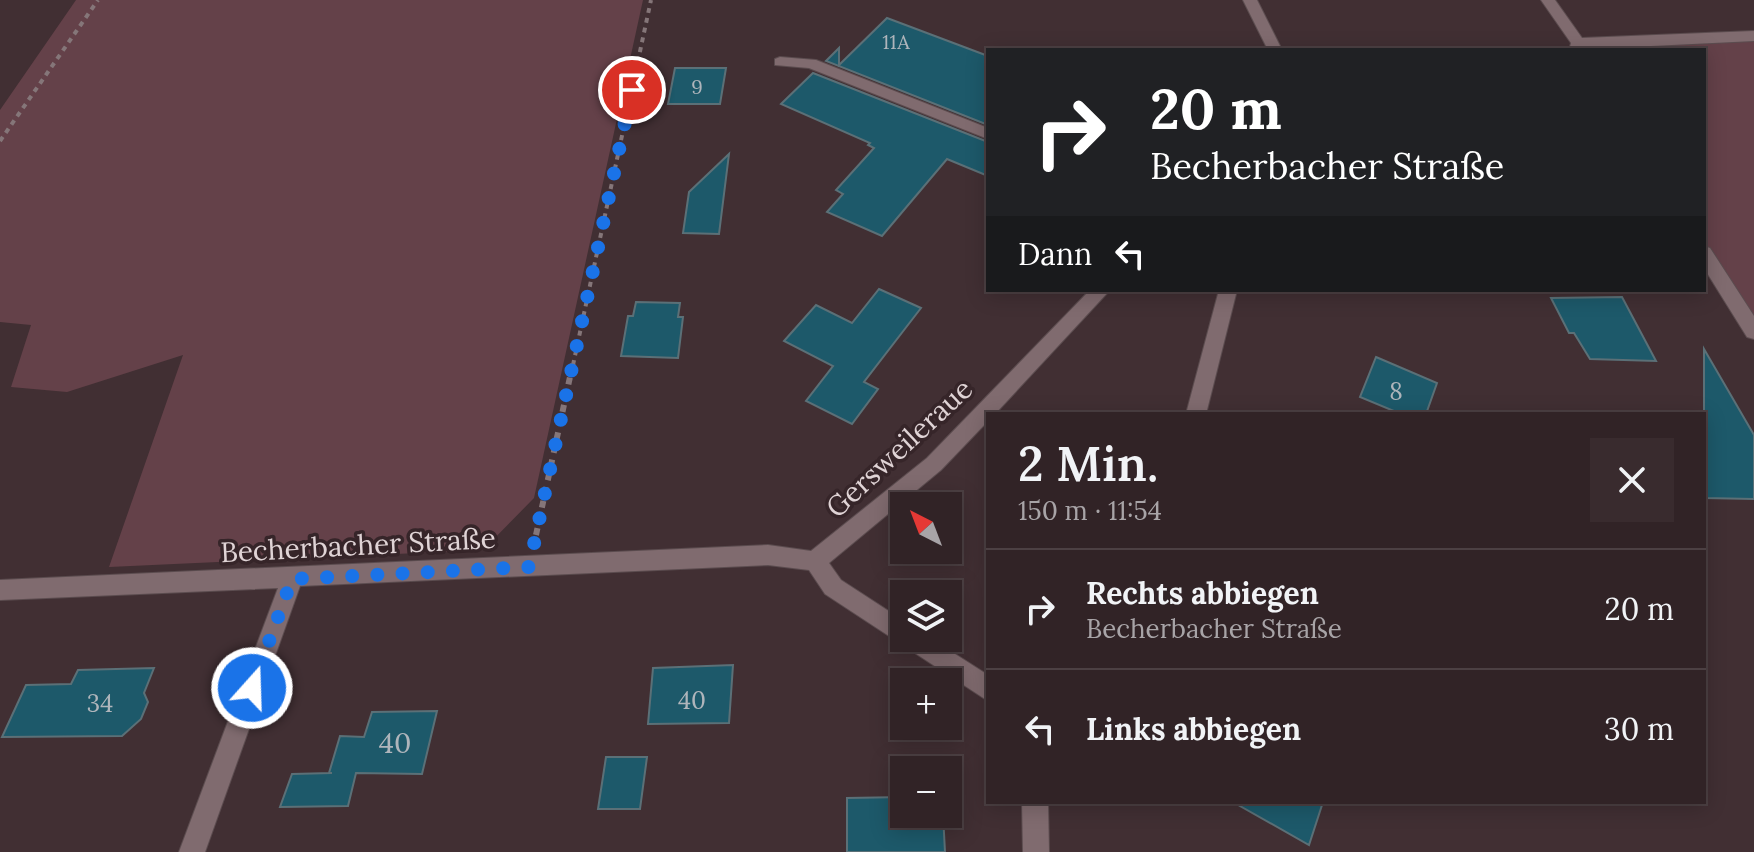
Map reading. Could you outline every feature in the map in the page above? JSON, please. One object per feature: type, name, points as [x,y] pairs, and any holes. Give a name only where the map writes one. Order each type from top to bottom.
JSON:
[{"type":"street","points":[[1250,0],[1274,48]]},
{"type":"street","points":[[1548,0],[1577,47],[1754,36]]},
{"type":"street","points":[[780,62],[811,63],[986,133]]},
{"type":"street","points":[[1706,256],[1754,332]]},
{"type":"street","name":"Gersweileraue","points":[[815,561],[934,464],[1099,292]]},
{"type":"street","points":[[1197,412],[1227,292]]},
{"type":"street","name":"Becherbacher Straße","points":[[0,590],[768,555],[815,561]]},
{"type":"street","points":[[815,561],[833,587],[890,625]]},
{"type":"street","points":[[192,852],[292,579]]},
{"type":"street","points":[[931,652],[986,688]]},
{"type":"street","points":[[1035,804],[1036,852]]},
{"type":"path","points":[[0,141],[98,0]]},
{"type":"path","points":[[529,567],[651,0]]},
{"type":"shaded area","points":[[76,0],[643,0],[534,498],[483,550],[109,567],[183,355],[67,392],[11,387],[31,325],[0,322],[0,110]]},
{"type":"shaded area","points":[[1754,38],[1754,332],[1706,255],[1706,48],[1577,48],[1578,43]]},
{"type":"building","points":[[887,18],[986,55],[986,124],[826,61],[839,48],[839,65]]},
{"type":"building","points":[[675,68],[726,68],[720,104],[668,104]]},
{"type":"building","points":[[813,73],[986,141],[986,175],[947,159],[882,236],[827,212],[843,194],[836,190],[874,148],[868,145],[870,143],[781,104]]},
{"type":"building","points":[[729,154],[719,234],[683,233],[689,192]]},
{"type":"building","points":[[879,289],[921,308],[864,382],[878,389],[852,424],[806,401],[833,366],[784,341],[816,305],[852,323]]},
{"type":"building","points":[[1622,297],[1656,361],[1590,359],[1574,333],[1569,333],[1551,298]]},
{"type":"building","points":[[636,302],[680,303],[678,317],[683,317],[678,358],[621,356],[628,316],[633,316]]},
{"type":"building","points":[[1704,349],[1754,435],[1754,499],[1706,498]]},
{"type":"building","points":[[1376,357],[1437,383],[1427,412],[1396,412],[1360,397]]},
{"type":"building","points":[[733,665],[729,723],[648,724],[653,668]]},
{"type":"building","points":[[154,668],[144,693],[148,702],[141,719],[122,736],[2,737],[26,685],[71,684],[78,670]]},
{"type":"building","points":[[437,711],[422,774],[356,773],[348,806],[280,807],[292,774],[332,773],[329,773],[340,736],[364,737],[372,712]]},
{"type":"building","points":[[606,757],[647,757],[640,809],[598,809]]},
{"type":"building","points":[[890,797],[890,828],[944,828],[945,852],[847,852],[847,798]]},
{"type":"building","points":[[1237,804],[1322,804],[1309,845]]},
{"type":"route","points":[[252,688],[292,579],[529,567],[632,90]]}]
